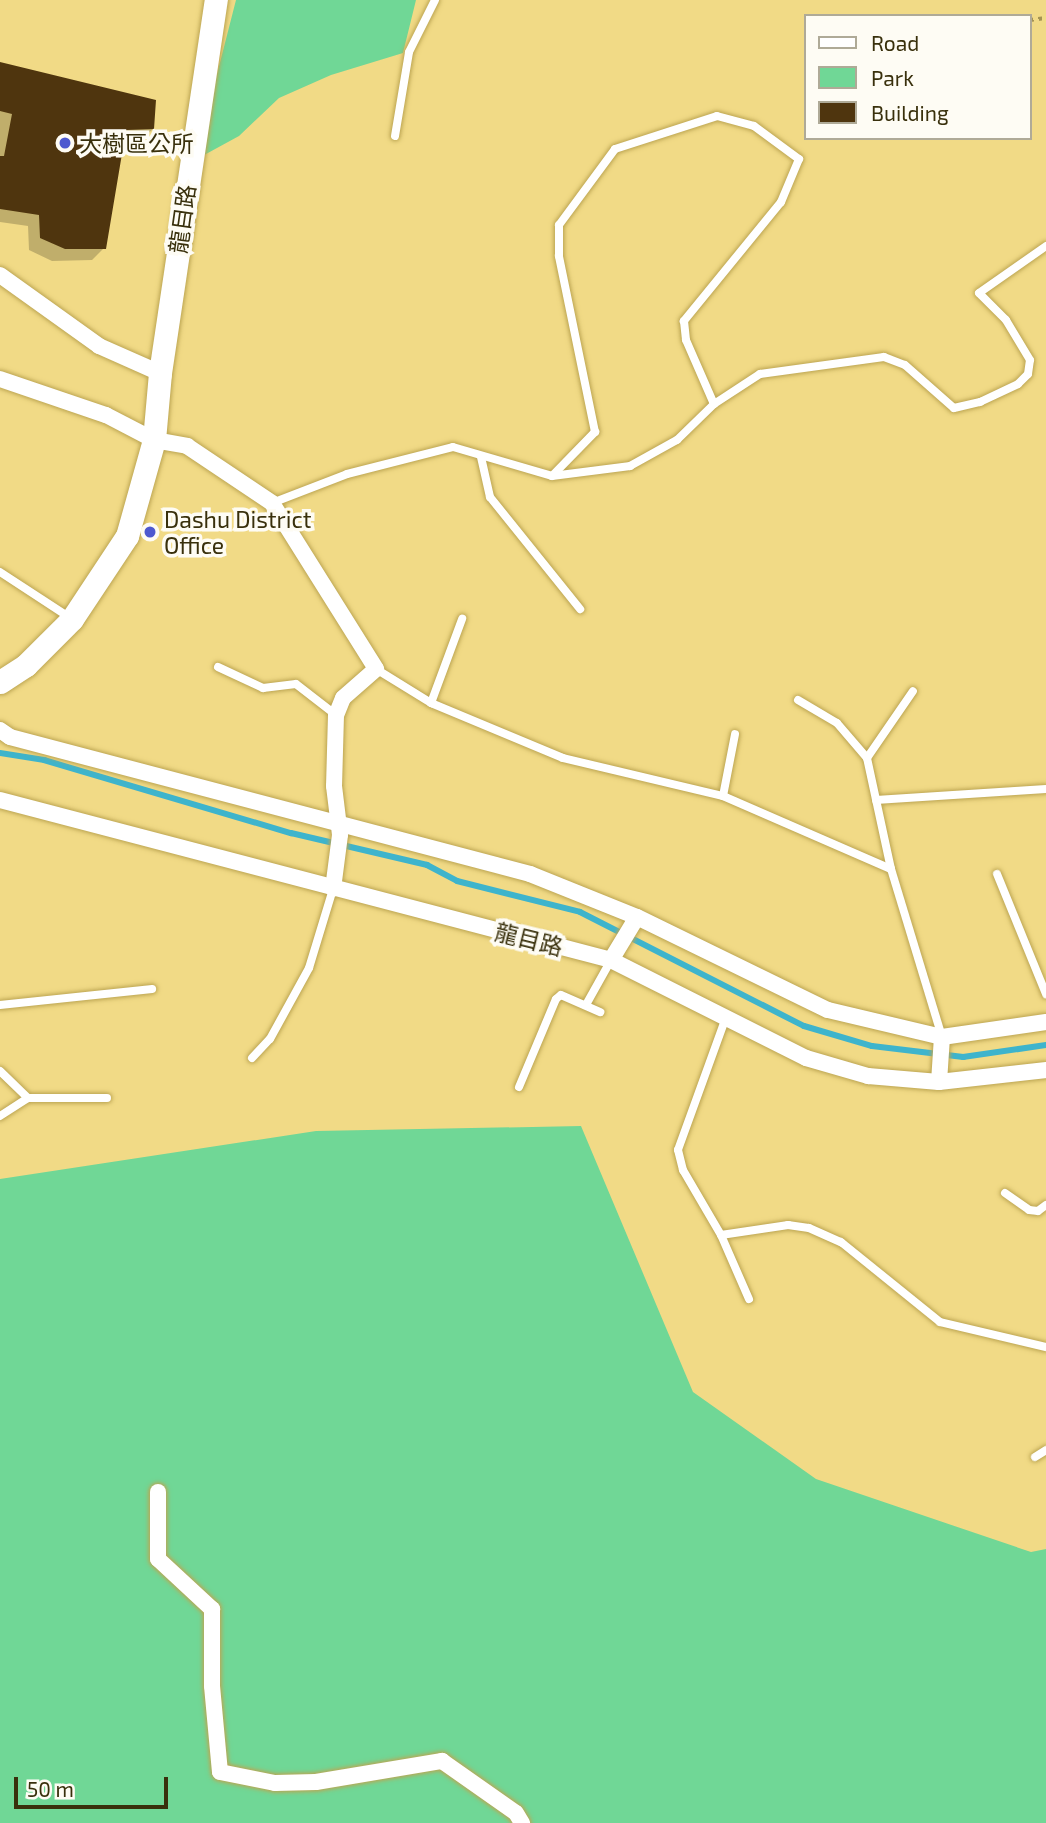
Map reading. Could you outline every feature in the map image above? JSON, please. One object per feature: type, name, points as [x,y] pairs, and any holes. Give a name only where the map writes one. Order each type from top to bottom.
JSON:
[{"type":"street","name":"龍目路","points":[[0,682],[26,664],[72,619],[127,537],[154,439],[160,373],[216,0]]},
{"type":"street","points":[[0,275],[99,346],[160,373]]},
{"type":"street","points":[[0,379],[106,415],[154,439],[187,446],[272,503],[376,669],[343,698],[336,715],[339,829],[337,872],[333,889]]},
{"type":"street","points":[[0,730],[10,737],[339,829],[530,874],[636,920],[828,1010],[942,1041],[1046,1023]]},
{"type":"street","name":"龍目路","points":[[0,800],[333,889],[614,953],[725,1020],[819,1062],[869,1076],[939,1076],[1046,1070]]},
{"type":"street","points":[[614,953],[636,920]]},
{"type":"street","points":[[939,1076],[942,1041]]},
{"type":"street","points":[[158,1492],[159,1559],[212,1609],[212,1686],[220,1772],[275,1783],[316,1782],[442,1761],[516,1813],[522,1823]]},
{"type":"lane","points":[[395,136],[409,52],[435,0]]},
{"type":"lane","points":[[552,476],[595,432],[559,256],[559,225],[615,149],[717,116],[754,126],[799,159],[781,202],[684,321],[686,340],[713,404]]},
{"type":"lane","points":[[272,503],[399,459],[453,447],[552,476],[631,466],[677,440],[713,404],[760,374],[884,357],[905,365],[954,408],[980,402],[1018,384],[1028,374],[1030,360],[1006,320],[979,293],[1046,246]]},
{"type":"lane","points":[[481,457],[490,497],[580,609]]},
{"type":"lane","points":[[0,572],[72,619]]},
{"type":"lane","points":[[431,704],[462,619]]},
{"type":"lane","points":[[218,667],[263,688],[296,684],[336,715]]},
{"type":"lane","points":[[376,669],[431,704],[563,758],[723,796],[891,869]]},
{"type":"lane","points":[[867,758],[913,691]]},
{"type":"lane","points":[[798,700],[837,723],[867,758],[891,869],[942,1041]]},
{"type":"lane","points":[[723,796],[735,734]]},
{"type":"lane","points":[[877,800],[1046,789]]},
{"type":"lane","points":[[998,874],[1046,995]]},
{"type":"lane","points":[[252,1058],[270,1039],[309,968],[333,889]]},
{"type":"lane","points":[[587,1003],[614,953]]},
{"type":"lane","points":[[0,1004],[152,989]]},
{"type":"lane","points":[[519,1087],[556,999],[561,995],[587,1003],[600,1012]]},
{"type":"lane","points":[[725,1020],[678,1150],[683,1170],[721,1234],[749,1299]]},
{"type":"lane","points":[[0,1071],[28,1098]]},
{"type":"lane","points":[[0,1116],[28,1098],[107,1098]]},
{"type":"lane","points":[[1005,1193],[1029,1210],[1038,1211],[1046,1205]]},
{"type":"lane","points":[[721,1234],[788,1225],[809,1228],[841,1242],[940,1322],[1046,1347]]},
{"type":"lane","points":[[1035,1457],[1046,1450]]},
{"type":"green space","points":[[236,0],[416,0],[403,53],[331,75],[279,98],[239,136],[195,160]]},
{"type":"green space","points":[[581,1126],[693,1392],[816,1479],[1031,1552],[1046,1549],[1046,1823],[0,1823],[0,1179],[316,1131]]},
{"type":"building","name":"大樹區公所","points":[[0,62],[156,100],[154,129],[126,130],[106,249],[65,249],[40,238],[39,215],[0,209],[0,156],[4,156],[12,114],[0,111]]},
{"type":"waterway","points":[[0,753],[44,760],[291,833],[427,865],[457,881],[580,912],[804,1026],[872,1046],[963,1057],[1046,1045]]},
{"type":"place","name":"大樹區公所","points":[[65,143]]},
{"type":"place","name":"Dashu District Office","points":[[150,532]]}]
